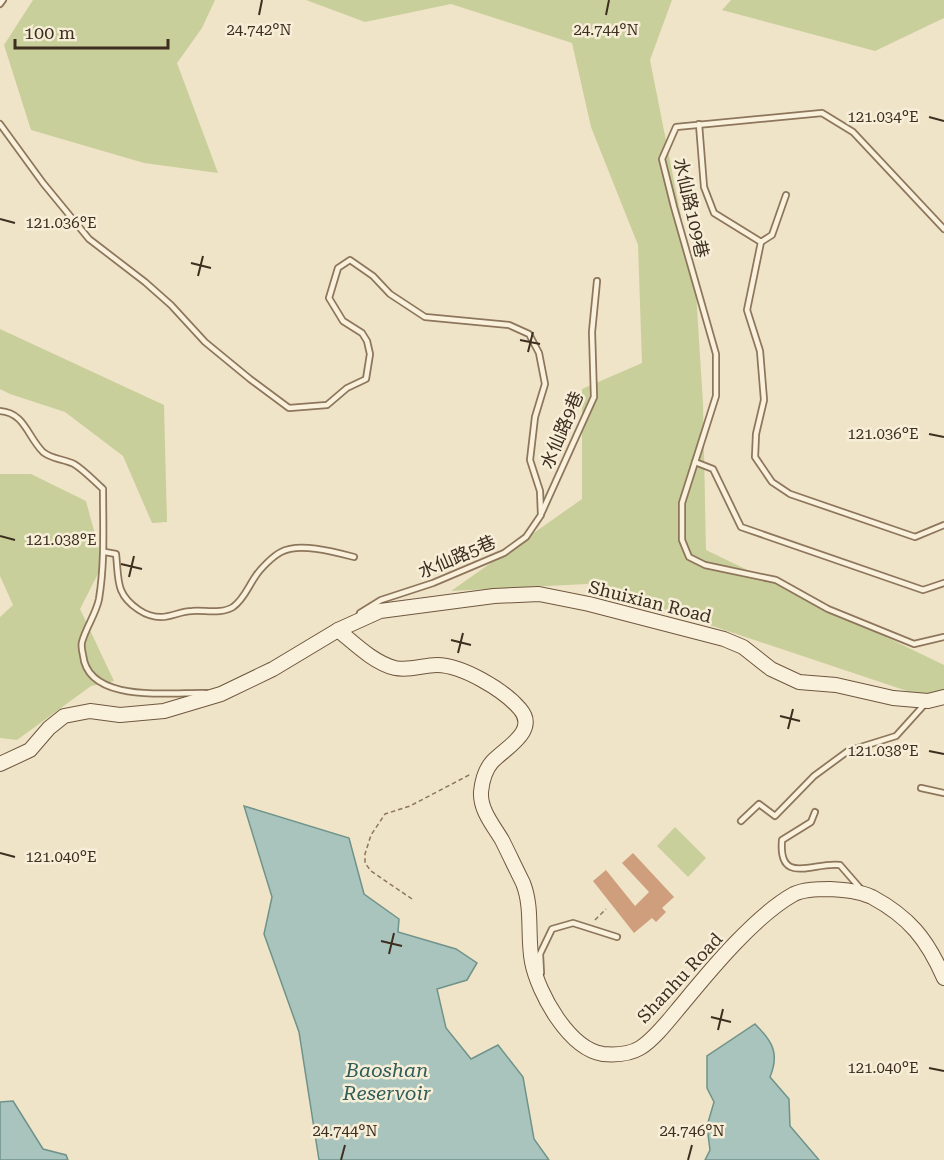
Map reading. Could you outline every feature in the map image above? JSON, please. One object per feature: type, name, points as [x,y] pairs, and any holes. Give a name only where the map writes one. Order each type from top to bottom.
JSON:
[{"type":"street","name":"Shuixian Road","points":[[0,764],[30,750],[49,728],[64,716],[90,711],[120,715],[164,711],[221,693],[273,669],[338,630],[380,610],[494,596],[539,594],[589,604],[724,639],[743,647],[771,669],[800,682],[836,685],[893,698],[928,701],[944,697]]},
{"type":"street","name":"Shanhu Road","points":[[338,630],[382,663],[396,668],[413,669],[437,665],[472,673],[508,697],[521,710],[526,720],[522,735],[490,764],[484,776],[481,794],[484,811],[524,885],[528,906],[532,963],[541,988],[558,1020],[573,1039],[590,1051],[622,1054],[639,1048],[668,1022],[722,957],[769,911],[796,893],[817,889],[863,893],[904,917],[924,938],[944,978]]},
{"type":"lane","points":[[0,4],[3,0]]},
{"type":"lane","name":"水仙路109巷","points":[[944,228],[853,132],[822,113],[676,127],[662,159],[716,354],[716,396],[682,503],[681,540],[689,557],[705,565],[776,580],[828,609],[914,644],[944,638]]},
{"type":"lane","points":[[0,124],[43,183],[89,239],[171,305],[205,342],[289,408],[327,405],[347,388],[366,380],[370,354],[368,341],[362,333],[343,321],[329,298],[338,268],[350,260],[373,276],[390,294],[425,317],[509,325],[529,334],[539,353],[545,384],[535,417],[530,459],[540,491],[541,515]]},
{"type":"lane","points":[[699,124],[704,187],[714,213],[761,242]]},
{"type":"lane","points":[[786,195],[772,235],[761,242],[747,310],[760,351],[764,400],[756,434],[755,457],[772,482],[790,494],[915,537],[944,525]]},
{"type":"lane","name":"水仙路9巷","points":[[541,515],[594,397],[592,332],[597,281]]},
{"type":"lane","points":[[0,411],[10,412],[22,420],[31,439],[45,454],[75,465],[103,489],[105,552],[98,602],[82,643],[84,668],[97,682],[109,687],[143,693],[221,693]]},
{"type":"lane","points":[[695,462],[713,469],[741,527],[923,590],[944,584]]},
{"type":"lane","name":"水仙路5巷","points":[[338,630],[381,600],[433,583],[504,553],[526,537],[541,515]]},
{"type":"lane","points":[[105,552],[117,554],[120,590],[126,602],[144,613],[159,617],[189,610],[218,611],[232,608],[254,578],[280,552],[293,548],[327,550],[354,557]]},
{"type":"lane","points":[[741,821],[759,804],[775,816],[814,776],[848,751],[896,736],[928,701]]},
{"type":"lane","points":[[921,789],[944,793]]},
{"type":"lane","points":[[815,812],[811,822],[782,840],[784,860],[789,866],[803,870],[830,863],[840,865],[863,893]]},
{"type":"lane","points":[[541,988],[540,954],[552,929],[573,923],[617,937]]},
{"type":"path","points":[[412,899],[371,871],[365,863],[371,835],[385,814],[410,806],[471,773]]},
{"type":"path","points":[[588,927],[606,909]]},
{"type":"green space","points":[[33,0],[215,0],[202,28],[177,63],[218,173],[144,163],[31,130],[4,45]]},
{"type":"green space","points":[[306,0],[672,0],[650,60],[696,292],[703,403],[706,550],[944,665],[944,694],[931,699],[587,584],[451,591],[582,499],[582,389],[642,363],[638,245],[591,127],[572,43],[451,4],[365,22]]},
{"type":"green space","points":[[731,0],[944,0],[944,18],[875,51],[722,10]]},
{"type":"green space","points":[[0,329],[164,405],[167,522],[152,523],[123,456],[65,412],[0,389]]},
{"type":"green space","points":[[0,474],[31,474],[86,501],[103,564],[80,609],[114,681],[91,686],[17,740],[0,738],[0,617],[13,605],[0,576]]},
{"type":"green space","points":[[675,827],[706,858],[688,877],[657,846]]},
{"type":"water","name":"Baoshan Reservoir","points":[[244,806],[349,838],[364,894],[399,919],[398,932],[456,949],[477,963],[467,980],[437,989],[446,1028],[471,1059],[498,1045],[523,1077],[534,1139],[549,1160],[319,1160],[299,1032],[264,934],[272,897]]},
{"type":"water","points":[[755,1024],[773,1048],[774,1061],[770,1077],[789,1099],[790,1126],[819,1160],[705,1160],[710,1150],[707,1126],[714,1102],[707,1088],[707,1056]]},
{"type":"water","points":[[13,1101],[43,1149],[66,1155],[68,1160],[0,1160],[0,1102]]},
{"type":"building","points":[[633,853],[674,897],[662,908],[666,912],[656,922],[652,918],[634,933],[593,881],[606,870],[635,906],[649,892],[622,863]]}]
